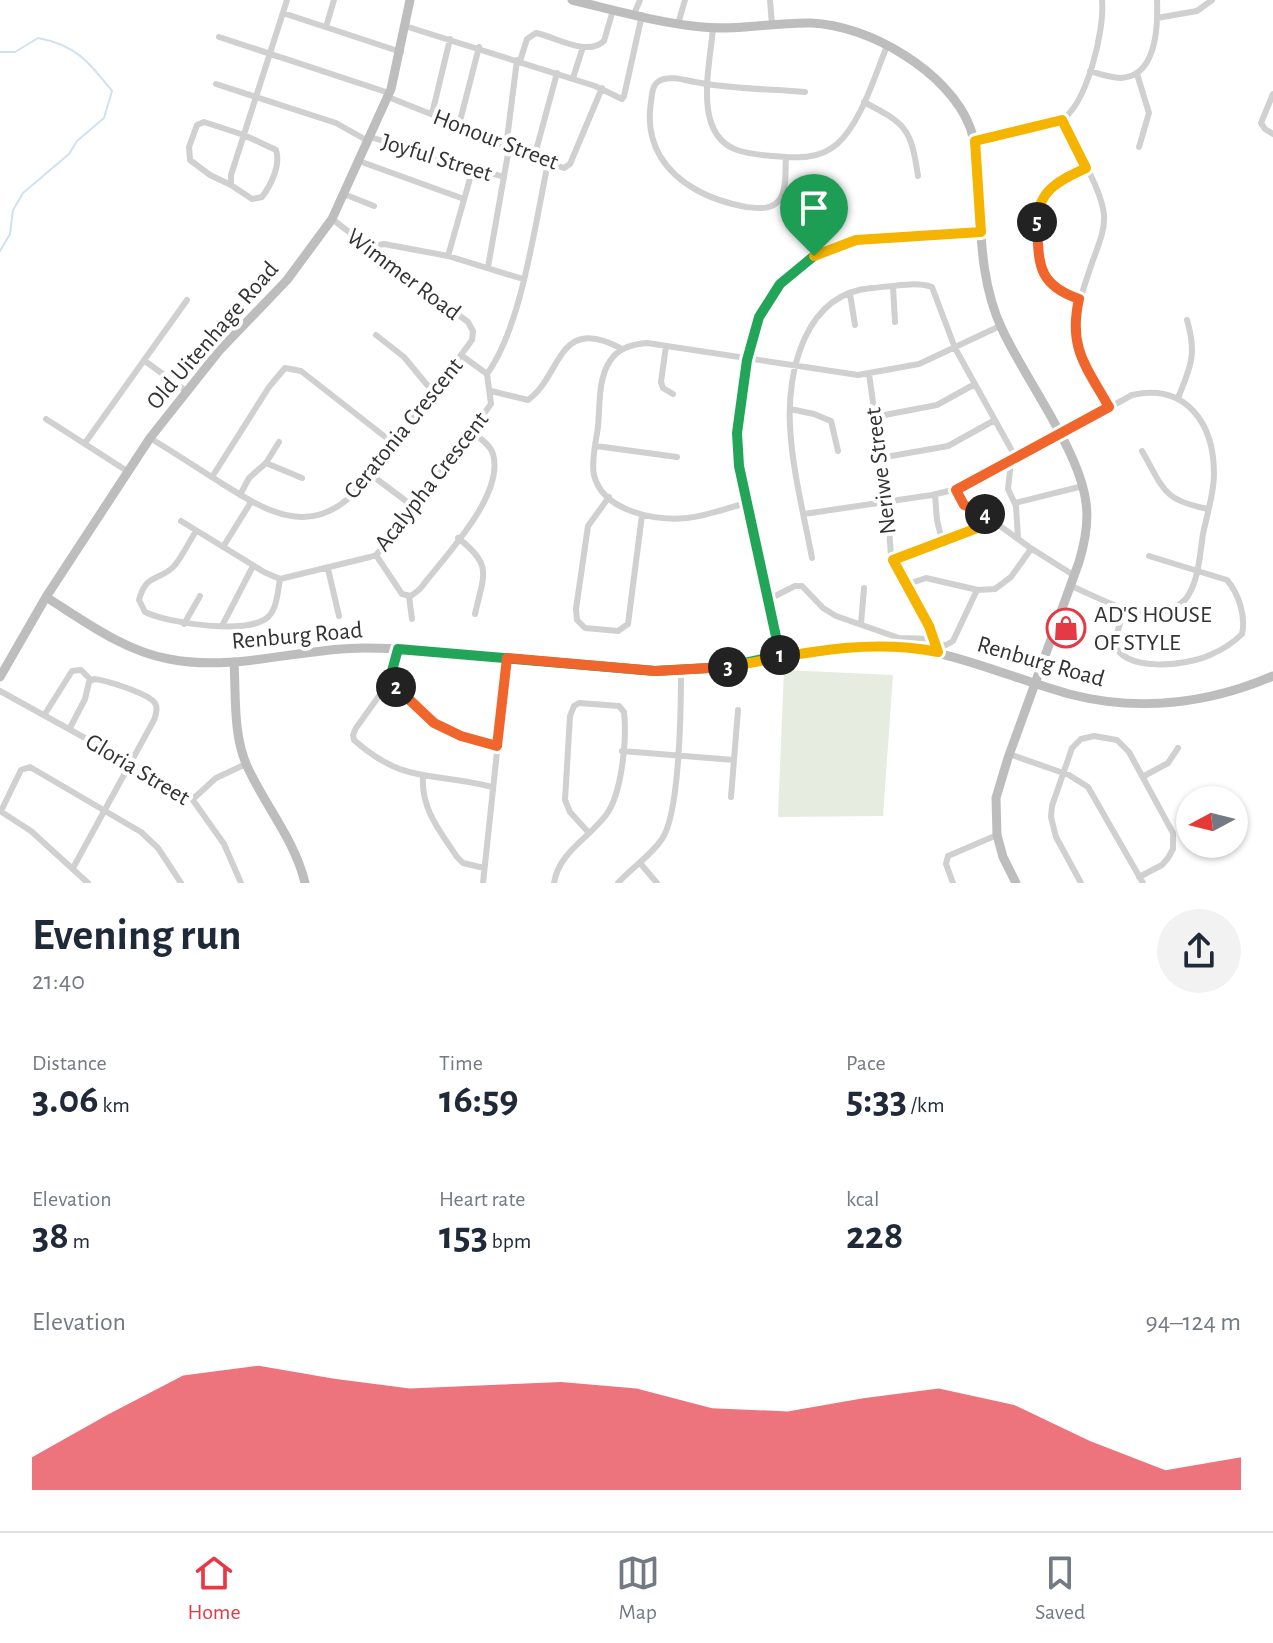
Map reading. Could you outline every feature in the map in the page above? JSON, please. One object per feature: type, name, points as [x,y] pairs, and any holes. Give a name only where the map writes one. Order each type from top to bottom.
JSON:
[{"type":"street","points":[[231,185],[231,175],[287,0]]},
{"type":"street","points":[[326,27],[334,0]]},
{"type":"street","name":"Old Uitenhage Road","points":[[0,677],[46,597],[150,438],[219,351],[287,280],[332,219],[388,95],[401,52],[410,0]]},
{"type":"street","points":[[572,0],[678,24],[713,28],[813,23],[835,26],[866,35],[931,74],[948,90],[964,113],[975,141],[988,289],[1000,326],[1060,435],[1083,486],[1087,527],[1073,581],[1034,683],[996,798],[997,835],[1003,857],[1016,883]]},
{"type":"street","points":[[405,26],[519,60],[624,98],[640,0]]},
{"type":"street","points":[[678,24],[685,0]]},
{"type":"street","points":[[770,0],[772,25]]},
{"type":"street","points":[[975,141],[1062,120],[1077,102],[1090,71],[1103,22],[1102,0]]},
{"type":"street","points":[[1090,71],[1120,78],[1137,74],[1150,57],[1157,0]]},
{"type":"street","points":[[1157,18],[1197,11],[1212,0]]},
{"type":"street","points":[[488,267],[504,177],[519,60],[527,39],[536,33],[583,47],[597,47],[604,41],[613,10]]},
{"type":"street","points":[[283,13],[401,52]]},
{"type":"street","points":[[713,28],[708,119],[716,137],[724,144],[746,153],[809,157],[834,147],[849,130],[864,102],[887,46]]},
{"type":"street","name":"Honour Street","points":[[219,37],[388,95],[507,147],[564,168],[570,164],[602,88]]},
{"type":"street","points":[[432,114],[450,39]]},
{"type":"street","points":[[459,125],[479,47]]},
{"type":"street","points":[[573,78],[583,47]]},
{"type":"street","points":[[534,158],[557,73]]},
{"type":"street","points":[[1137,74],[1149,113],[1139,147]]},
{"type":"street","points":[[786,157],[782,194],[775,204],[767,208],[731,204],[691,187],[673,173],[660,157],[650,128],[655,85],[660,80],[673,78],[709,85],[805,92]]},
{"type":"street","name":"Joyful Street","points":[[216,84],[336,123],[369,139],[504,177]]},
{"type":"street","points":[[1273,94],[1261,123],[1273,134]]},
{"type":"street","points":[[864,102],[892,117],[907,132],[914,148],[918,176]]},
{"type":"street","points":[[1062,120],[1099,197],[1104,218],[1102,235],[1075,316],[1076,343],[1109,407]]},
{"type":"street","points":[[204,122],[276,150],[276,168],[265,193],[257,199],[231,185],[194,165],[188,154],[197,125],[204,122]]},
{"type":"street","points":[[359,161],[464,199]]},
{"type":"street","points":[[487,374],[511,322],[548,163]]},
{"type":"street","points":[[448,256],[473,168]]},
{"type":"street","points":[[1079,299],[1060,292],[1047,279],[1039,254],[1038,209],[1048,189],[1057,181],[1086,168]]},
{"type":"street","points":[[344,194],[374,206]]},
{"type":"street","points":[[782,194],[814,256]]},
{"type":"street","name":"Wimmer Road","points":[[332,219],[468,322],[473,331]]},
{"type":"street","points":[[780,657],[739,466],[737,433],[752,338],[768,300],[780,284],[814,256],[856,240],[981,232]]},
{"type":"street","points":[[369,247],[384,244],[448,256],[523,279]]},
{"type":"street","points":[[812,558],[791,439],[790,409],[796,367],[803,340],[817,315],[850,294],[865,289],[917,285],[932,287],[955,348],[1014,459],[1008,487],[1015,503],[1018,538]]},
{"type":"street","points":[[893,287],[895,322]]},
{"type":"street","points":[[850,294],[855,325]]},
{"type":"street","points":[[85,443],[187,300]]},
{"type":"street","points":[[1178,398],[1193,357],[1187,320]]},
{"type":"street","points":[[747,503],[685,518],[642,515],[629,511],[600,488],[594,474],[596,446],[606,368],[613,356],[638,343],[848,375],[869,374],[919,364],[1000,326]]},
{"type":"street","name":"Ceratonia Crescent","points":[[150,438],[251,502],[282,515],[316,516],[348,500],[461,355],[472,340],[473,331]]},
{"type":"street","points":[[376,335],[404,357],[433,392]]},
{"type":"street","points":[[491,391],[528,400],[536,394],[562,352],[580,341],[592,339],[622,349]]},
{"type":"street","points":[[666,346],[662,385],[673,394]]},
{"type":"street","name":"Acalypha Crescent","points":[[280,579],[376,555],[490,407],[491,391],[487,374],[461,355]]},
{"type":"street","points":[[145,361],[186,391]]},
{"type":"street","points":[[212,477],[269,387],[285,368],[301,371],[393,443]]},
{"type":"street","name":"Neriwe Street","points":[[869,374],[887,501],[888,545],[936,645]]},
{"type":"street","points":[[874,417],[937,405],[975,384]]},
{"type":"street","points":[[804,514],[956,490],[1109,407],[1142,393],[1178,398],[1198,414],[1208,439],[1214,471],[1189,596],[1178,605],[1155,613],[1125,607],[1073,581],[990,518],[964,505],[956,490]]},
{"type":"street","points":[[790,409],[831,421],[838,451]]},
{"type":"street","points":[[46,419],[127,471]]},
{"type":"street","points":[[880,458],[948,446],[995,420]]},
{"type":"street","points":[[409,596],[420,589],[485,502],[494,460],[491,448],[472,432]]},
{"type":"street","points":[[240,495],[249,478],[260,465],[266,463],[279,442]]},
{"type":"street","points":[[596,446],[677,457]]},
{"type":"street","points":[[1142,451],[1169,496],[1185,505],[1208,509]]},
{"type":"street","points":[[266,463],[302,478]]},
{"type":"street","points":[[370,474],[414,507]]},
{"type":"street","points":[[1015,503],[1083,486]]},
{"type":"street","points":[[935,495],[942,541]]},
{"type":"street","points":[[609,497],[591,519],[586,533],[576,609],[577,620],[585,628],[618,631],[628,624],[642,515]]},
{"type":"street","points":[[223,547],[251,502]]},
{"type":"street","points":[[893,560],[980,527],[990,518]]},
{"type":"street","points":[[181,521],[253,566],[280,579],[274,607],[268,617],[255,622],[222,626],[184,624],[142,610],[139,600],[152,577],[174,566],[196,531]]},
{"type":"street","points":[[458,538],[478,554],[482,564],[482,585],[475,614]]},
{"type":"street","points":[[905,585],[926,578],[986,591],[1011,577],[1031,549]]},
{"type":"street","points":[[376,555],[398,589],[409,596]]},
{"type":"street","points":[[1125,607],[1114,643],[1126,660],[1144,664],[1207,657],[1242,634],[1243,618],[1227,580],[1149,556]]},
{"type":"street","points":[[222,626],[253,566]]},
{"type":"street","points":[[328,569],[339,616]]},
{"type":"street","points":[[769,599],[795,586],[802,586],[828,612],[899,638],[946,645],[953,641],[977,590]]},
{"type":"street","points":[[861,624],[864,588]]},
{"type":"street","points":[[184,624],[200,596]]},
{"type":"street","points":[[409,596],[412,619]]},
{"type":"street","name":"Renburg Road","points":[[46,597],[109,636],[148,653],[193,663],[234,662],[346,648],[398,649],[601,668],[681,671],[833,648],[936,645],[1070,694],[1145,704],[1173,703],[1223,694],[1273,676]]},
{"type":"street","points":[[398,649],[389,682],[356,728],[353,738],[392,768],[423,777],[492,787]]},
{"type":"street","points":[[483,883],[507,658]]},
{"type":"street","points":[[234,662],[239,739],[246,764],[298,860],[305,883]]},
{"type":"street","points":[[45,714],[72,671],[81,670],[91,680],[107,681],[152,699],[156,704],[155,717],[73,868]]},
{"type":"street","points":[[618,883],[663,838],[668,827],[678,755],[681,671]]},
{"type":"street","points":[[70,728],[91,680]]},
{"type":"street","points":[[389,682],[434,723],[461,736],[497,746]]},
{"type":"street","name":"Gloria Street","points":[[0,691],[193,799],[224,844],[241,883]]},
{"type":"street","points":[[554,883],[560,863],[589,833],[613,804],[625,716],[619,706],[579,703],[571,712],[564,793],[570,812],[589,833]]},
{"type":"street","points":[[731,797],[738,710]]},
{"type":"street","points":[[1009,754],[1063,773],[1088,787],[1141,880],[1162,865],[1173,849],[1174,840],[1172,829],[1144,776],[1132,756],[1117,740],[1094,736],[1076,743],[1063,773],[1054,796],[1051,817],[1056,837],[1081,883]]},
{"type":"street","points":[[1144,776],[1168,763],[1178,748]]},
{"type":"street","points":[[622,751],[734,760]]},
{"type":"street","points":[[193,799],[216,778],[246,764]]},
{"type":"street","points":[[88,883],[31,831],[0,811],[25,767],[133,826],[152,841],[181,883]]},
{"type":"street","points":[[423,777],[426,810],[457,857],[463,863],[484,868]]},
{"type":"street","points":[[953,883],[946,864],[948,856],[997,835]]},
{"type":"street","points":[[640,863],[657,883]]},
{"type":"shaded area","points":[[784,670],[893,675],[883,816],[778,817]]},
{"type":"waterway","points":[[0,52],[15,52],[38,38],[51,41],[81,56],[112,91],[104,118],[77,141],[69,154],[23,193],[13,210],[10,234],[0,251]]},
{"type":"place","name":"AD'S HOUSE OF STYLE","points":[[1066,628]]},
{"type":"route","points":[[814,256],[780,284],[763,307],[747,360],[737,433],[739,466],[780,657],[727,667],[655,671],[601,668],[507,658],[469,654],[398,649],[389,682],[434,723],[461,736],[497,746],[507,658],[601,668],[655,671],[681,671],[727,667],[866,645],[938,652],[929,626],[893,560],[980,527],[990,518],[964,505],[956,490],[1109,407],[1080,356],[1076,343],[1074,330],[1079,299],[1053,287],[1042,268],[1039,254],[1038,209],[1041,201],[1057,181],[1086,168],[1062,120],[975,141],[981,232],[856,240],[814,256]]}]
